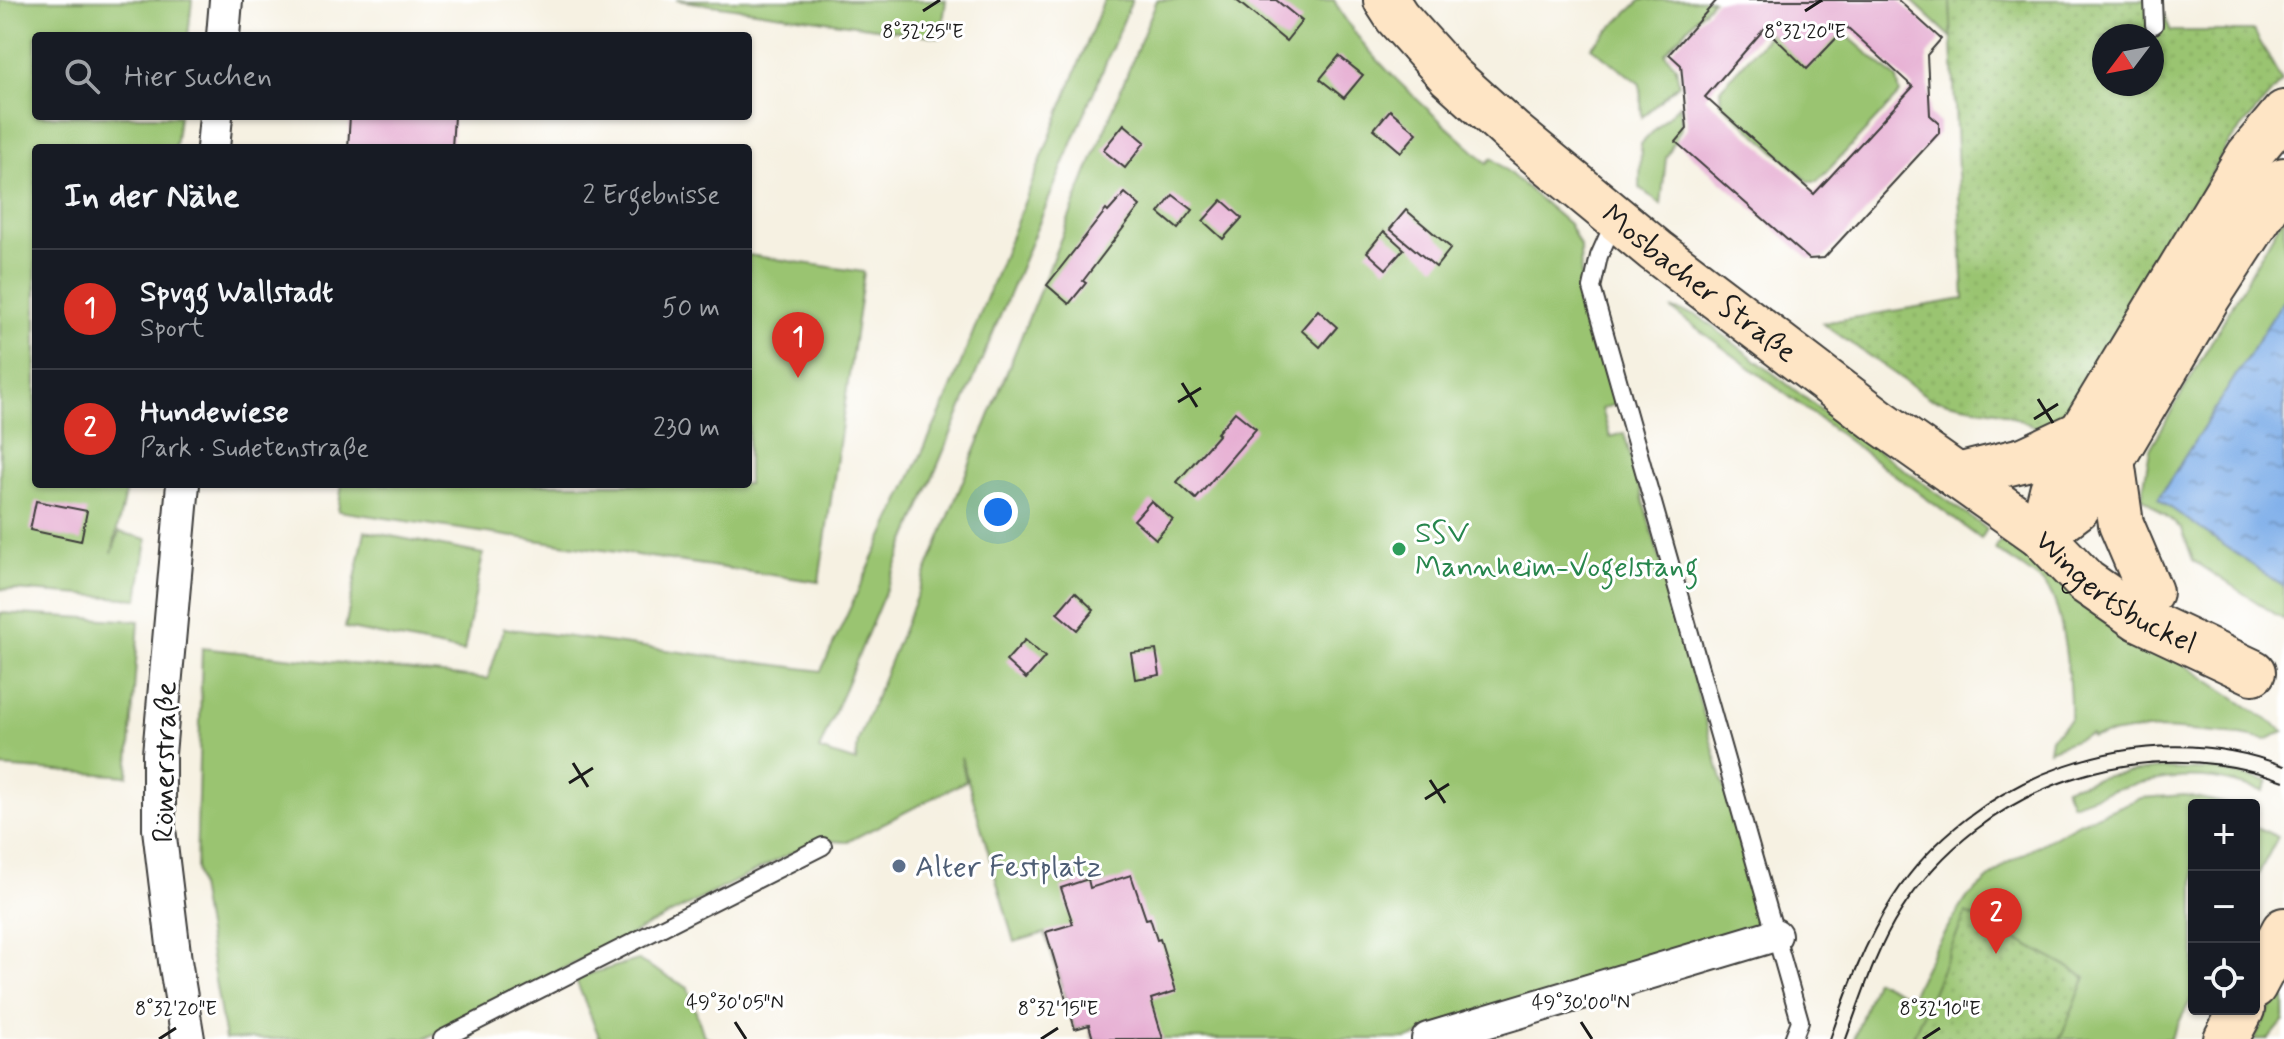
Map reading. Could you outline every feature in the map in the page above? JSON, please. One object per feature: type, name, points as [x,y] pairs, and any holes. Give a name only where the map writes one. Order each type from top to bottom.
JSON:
[{"type":"street","points":[[223,32],[226,0]]},
{"type":"street","name":"Mosbacher Straße","points":[[1386,0],[1397,17],[1450,76],[1615,219],[1878,420],[2041,535]]},
{"type":"street","points":[[2041,535],[2077,508],[2097,447],[2249,155],[2284,113]]},
{"type":"street","points":[[213,144],[216,120]]},
{"type":"street","points":[[1957,476],[2026,459],[2097,447],[2208,297],[2284,180]]},
{"type":"street","points":[[2097,447],[2121,524],[2150,592]]},
{"type":"street","name":"Römerstraße","points":[[183,488],[159,754],[159,814],[175,961],[188,1039]]},
{"type":"street","name":"Wingertsbuckel","points":[[2041,535],[2099,556],[2268,682]]},
{"type":"street","name":"Wingertsbuckel","points":[[2041,535],[2086,582],[2138,618],[2268,682]]},
{"type":"street","points":[[2260,975],[2284,930]]},
{"type":"street","points":[[1428,1039],[1775,935]]},
{"type":"street","points":[[2226,1039],[2239,1015]]},
{"type":"lane","points":[[2153,0],[2154,24]]},
{"type":"lane","points":[[1615,219],[1599,256],[1592,288],[1800,1021],[1793,1039]]},
{"type":"lane","points":[[442,1039],[823,846]]},
{"type":"green space","points":[[0,0],[192,0],[188,32],[32,32],[32,120],[178,120],[176,144],[32,144],[32,488],[126,488],[112,553],[119,532],[147,539],[138,599],[0,589]]},
{"type":"green space","points":[[676,0],[946,0],[941,37]]},
{"type":"green space","points":[[1104,0],[1132,0],[819,750],[856,762],[858,741],[1157,0],[1334,0],[1363,44],[1403,86],[1487,163],[1492,158],[1569,224],[1580,246],[1581,281],[1616,404],[1602,409],[1610,437],[1624,433],[1760,914],[1748,937],[1407,1039],[1093,1039],[1089,1025],[1075,1029],[1045,933],[1014,942],[961,757],[966,781],[847,842],[817,840],[424,1039],[225,1039],[196,869],[202,648],[488,679],[504,628],[821,671],[946,401]]},
{"type":"green space","points":[[1641,0],[1713,0],[1665,53],[1676,67],[1679,84],[1642,117],[1640,84],[1591,47]]},
{"type":"green space","points":[[1911,0],[1950,0],[1952,38]]},
{"type":"green space","points":[[1950,0],[2157,0],[2171,31],[2254,31],[2282,81],[2230,141],[2096,375],[2050,433],[2001,412],[1931,399],[1822,323],[1964,299]]},
{"type":"green space","points":[[1834,24],[1897,79],[1900,94],[1817,182],[1809,182],[1721,103],[1720,89],[1775,28]]},
{"type":"green space","points":[[1680,104],[1681,128],[1666,158],[1661,205],[1640,188],[1641,144]]},
{"type":"green space","points":[[2284,215],[2284,620],[2193,560],[2182,529],[2142,497],[2150,449]]},
{"type":"green space","points":[[752,256],[864,272],[819,582],[338,511],[341,488],[752,488]]},
{"type":"green space","points":[[1671,309],[1697,315],[1817,407],[1987,529],[1981,539]]},
{"type":"green space","points":[[365,531],[483,554],[464,652],[345,628]]},
{"type":"green space","points":[[2000,541],[2284,731],[2266,740],[2165,729],[2091,737],[2090,734],[2049,750],[2051,738],[2070,719],[2062,629],[2046,586],[1995,549]]},
{"type":"green space","points":[[0,613],[139,621],[128,776],[0,767]]},
{"type":"green space","points":[[2157,769],[2213,770],[2268,781],[2263,791],[2214,779],[2159,780],[2124,787],[2072,804],[2065,788],[2106,776]]},
{"type":"green space","points":[[2185,795],[2205,799],[2188,799],[2188,1005],[2170,1039],[1854,1039],[1875,980],[1910,997],[1935,947],[1967,898],[2007,863],[2081,822],[2141,798]]},
{"type":"green space","points":[[2260,829],[2278,837],[2260,871]]},
{"type":"green space","points":[[1994,904],[2010,911],[2001,931],[2086,977],[2060,1039],[1912,1039],[1966,913],[1985,922]]},
{"type":"green space","points":[[638,960],[688,988],[704,1036],[712,1039],[600,1039],[575,978]]},
{"type":"green space","points":[[2284,983],[2284,1021],[2269,1039],[2254,1039]]},
{"type":"water","points":[[2284,299],[2284,587],[2158,499]]},
{"type":"building","points":[[1236,0],[1276,0],[1302,21],[1286,41]]},
{"type":"building","points":[[1717,0],[1898,0],[1941,39],[1927,55],[1930,115],[1939,123],[1939,133],[1824,258],[1809,259],[1676,142],[1687,129],[1681,65],[1669,54]],"holes":[[[1847,27],[1913,87],[1814,194],[1705,97],[1765,28],[1807,69]]]},
{"type":"building","points":[[1339,56],[1363,75],[1344,98],[1320,79]]},
{"type":"building","points":[[1390,110],[1417,133],[1401,152],[1374,129]]},
{"type":"building","points":[[350,120],[454,120],[452,144],[348,144]]},
{"type":"building","points":[[1124,124],[1145,142],[1125,168],[1103,150]]},
{"type":"building","points":[[1125,193],[1140,206],[1069,304],[1047,285],[1106,210],[1108,212]]},
{"type":"building","points":[[1173,195],[1193,210],[1178,229],[1159,213]]},
{"type":"building","points":[[1222,200],[1242,218],[1223,239],[1203,221]]},
{"type":"building","points":[[1406,210],[1451,248],[1436,267],[1390,229]]},
{"type":"building","points":[[1384,231],[1404,249],[1386,269],[1367,252]]},
{"type":"building","points":[[1318,310],[1337,327],[1320,347],[1301,330]]},
{"type":"building","points":[[1235,412],[1256,429],[1196,499],[1177,482]]},
{"type":"building","points":[[36,501],[87,511],[81,541],[30,530]]},
{"type":"building","points":[[1151,501],[1173,520],[1156,539],[1134,520]]},
{"type":"building","points":[[1075,592],[1094,610],[1077,630],[1057,613]]},
{"type":"building","points":[[1025,640],[1045,657],[1026,679],[1006,661]]},
{"type":"building","points":[[1156,650],[1160,675],[1135,679],[1131,653]]},
{"type":"building","points":[[1131,875],[1146,919],[1150,918],[1157,940],[1160,939],[1176,991],[1151,999],[1163,1039],[1093,1039],[1089,1025],[1075,1029],[1046,932],[1073,924],[1061,888],[1088,879],[1090,888]]},
{"type":"tram line","points":[[1830,1039],[1865,950],[1892,899],[1926,855],[1967,818],[2014,788],[2065,765],[2119,751],[2175,746],[2230,751],[2284,766]]},
{"type":"tram line","points":[[1846,1039],[1877,957],[1901,911],[1935,867],[1975,830],[2021,801],[2070,779],[2122,766],[2176,762],[2230,766],[2284,781]]},
{"type":"place","name":"Spvgg Wallstadt","points":[[798,378]]},
{"type":"place","name":"SSV Mannheim-Vogelstang","points":[[1399,549]]},
{"type":"place","name":"Alter Festplatz","points":[[899,866]]},
{"type":"place","name":"Hundewiese","points":[[1996,954]]}]
